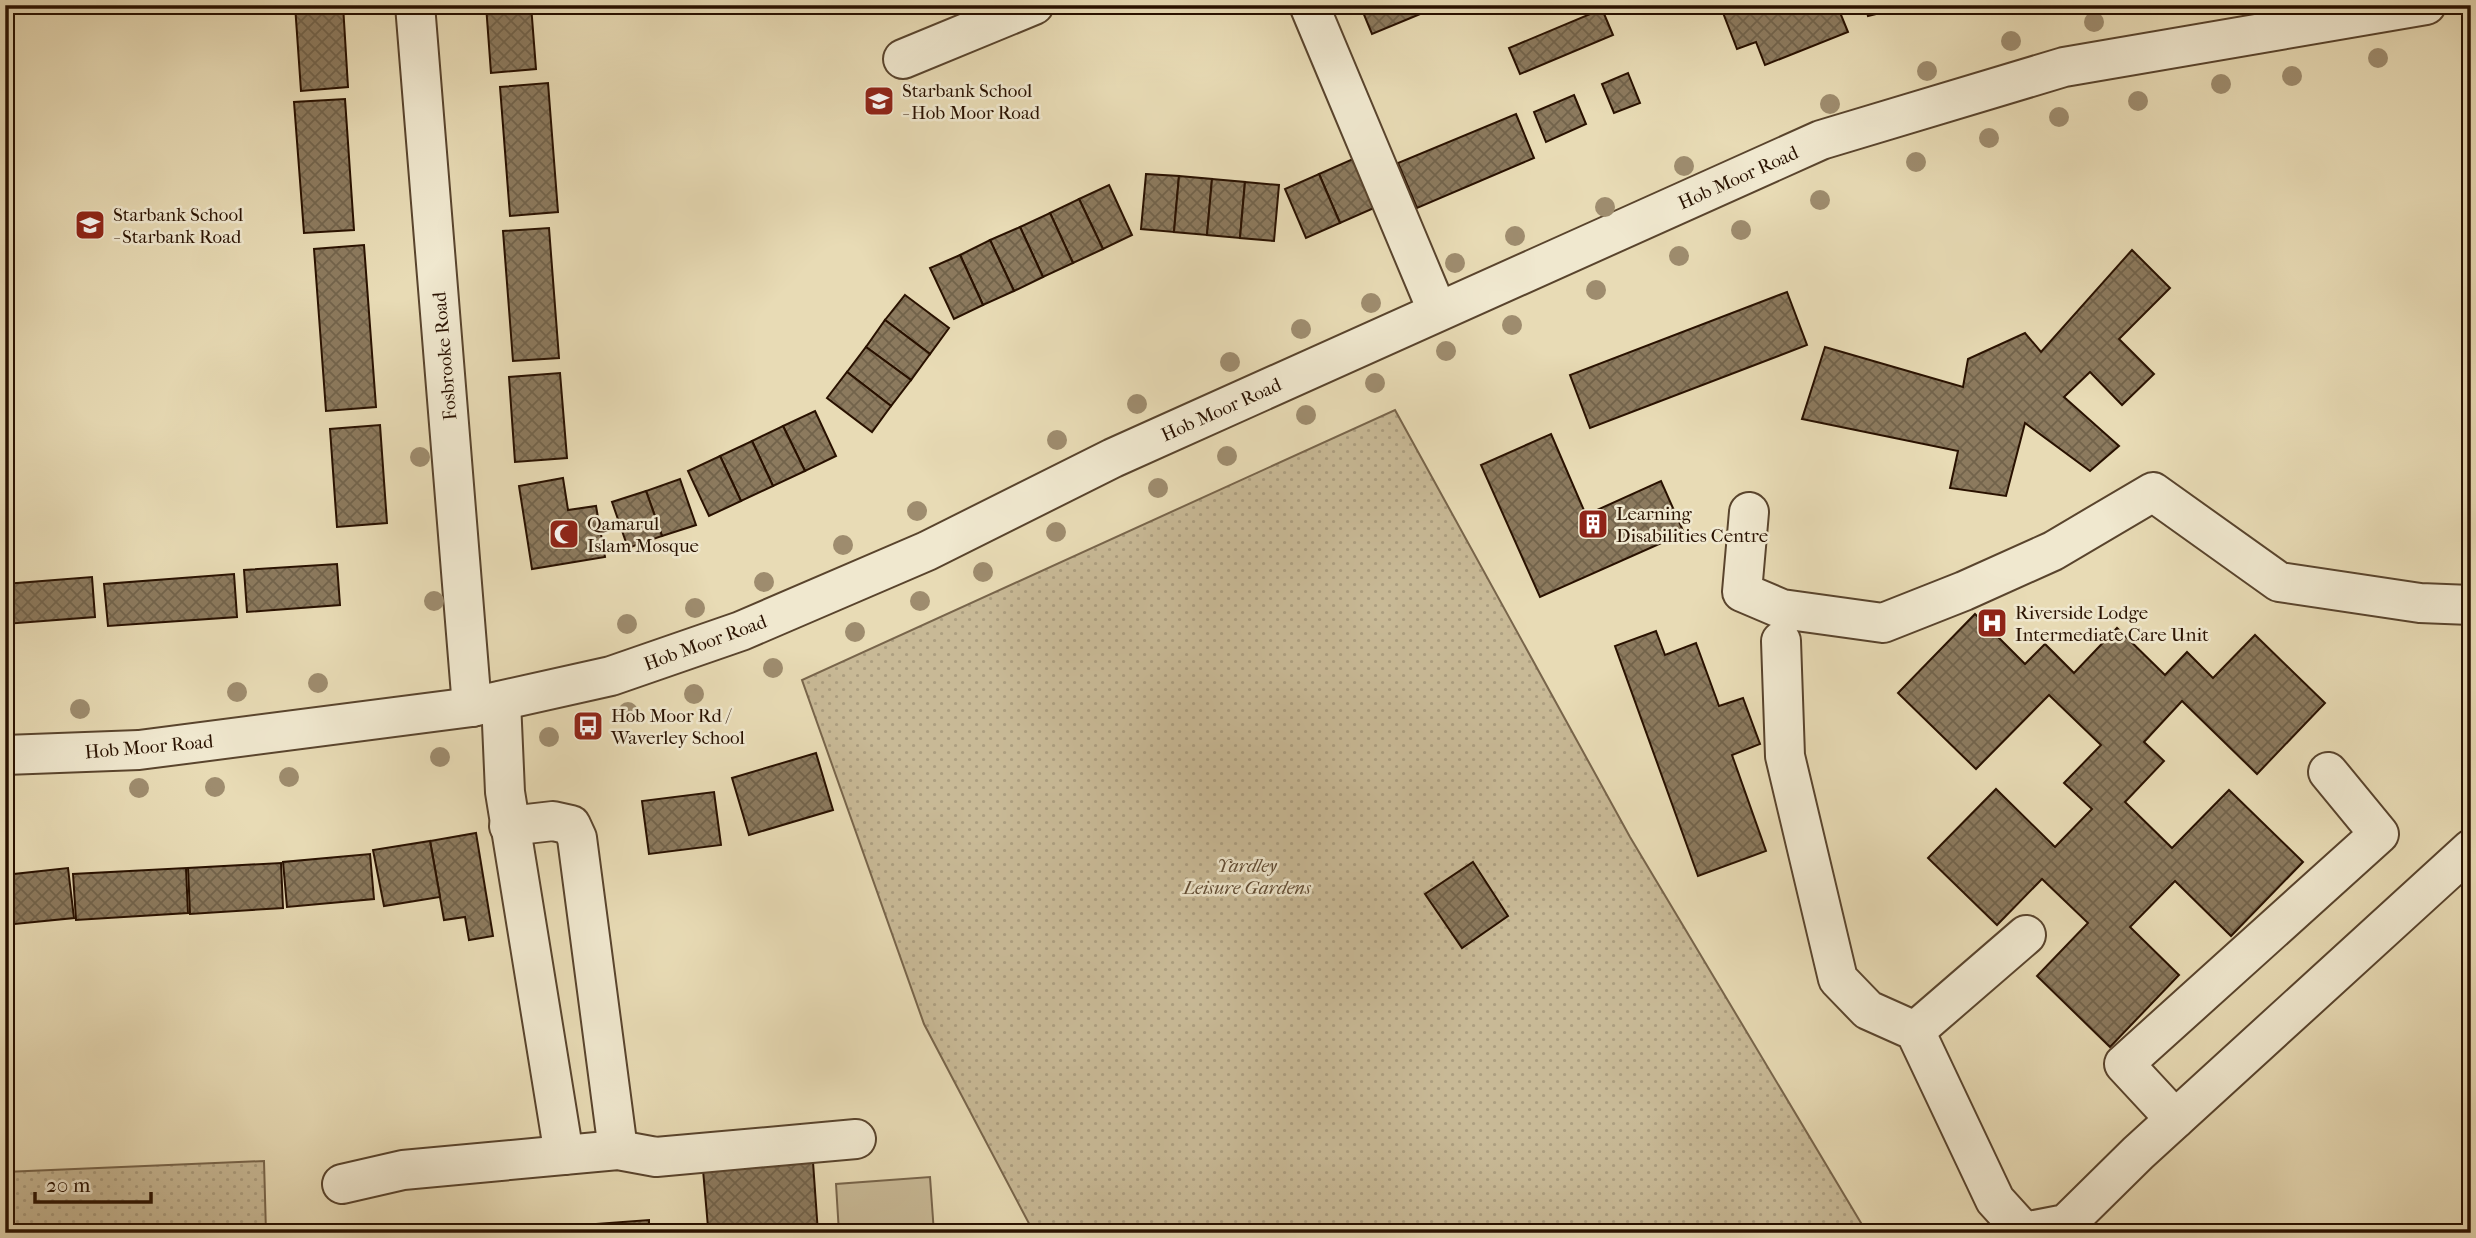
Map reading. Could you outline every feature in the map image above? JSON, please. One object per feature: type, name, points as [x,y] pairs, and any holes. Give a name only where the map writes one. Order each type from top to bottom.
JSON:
[{"type":"street","name":"Fosbrooke Road","points":[[415,5],[487,704],[505,792],[564,1155]]},
{"type":"street","points":[[903,59],[1034,5]]},
{"type":"street","points":[[1309,5],[1437,310]]},
{"type":"street","name":"Hob Moor Road","points":[[5,755],[139,750],[487,704],[611,676],[741,631],[927,551],[1113,457],[1821,140],[2064,67],[2323,14],[2426,5]]},
{"type":"street","points":[[1749,512],[1742,592],[1782,609],[1883,623],[1964,592],[2053,551],[2152,492],[2279,582],[2420,603],[2471,605]]},
{"type":"street","points":[[1781,641],[1785,756],[1838,979],[1868,1010],[1915,1031],[1995,1200],[2024,1232],[2066,1224],[2175,1119],[2471,849]]},
{"type":"street","points":[[2175,1119],[2124,1065],[2379,834],[2328,772]]},
{"type":"street","points":[[509,826],[553,821],[571,825],[577,838],[618,1150]]},
{"type":"street","points":[[1915,1031],[2026,935]]},
{"type":"street","points":[[342,1184],[404,1170],[618,1150],[656,1157],[856,1139]]},
{"type":"green space","name":"Yardley Leisure Gardens","points":[[1395,410],[1630,837],[1867,1233],[1034,1233],[924,1024],[802,680]]},
{"type":"green space","points":[[264,1161],[266,1233],[5,1233],[5,1172]]},
{"type":"green space","points":[[930,1177],[934,1233],[839,1233],[836,1184]]},
{"type":"building","points":[[295,5],[343,5],[348,87],[301,91]]},
{"type":"building","points":[[486,5],[531,5],[536,69],[491,73]]},
{"type":"building","points":[[1360,5],[1442,5],[1372,34]]},
{"type":"building","points":[[1720,5],[1837,5],[1848,32],[1765,65],[1756,42],[1737,49]]},
{"type":"building","points":[[1865,5],[1912,5],[1868,16]]},
{"type":"building","points":[[1602,9],[1613,35],[1520,74],[1509,48]]},
{"type":"building","points":[[1628,73],[1640,103],[1614,113],[1602,84]]},
{"type":"building","points":[[548,83],[558,212],[510,216],[500,87]]},
{"type":"building","points":[[1574,95],[1586,124],[1546,142],[1534,112]]},
{"type":"building","points":[[345,99],[354,230],[304,233],[294,102]]},
{"type":"building","points":[[1516,114],[1534,158],[1417,208],[1398,163]]},
{"type":"building","points":[[1353,159],[1374,208],[1340,223],[1319,174]]},
{"type":"building","points":[[1146,174],[1179,176],[1174,232],[1141,229]]},
{"type":"building","points":[[1319,174],[1340,223],[1306,238],[1285,189]]},
{"type":"building","points":[[1179,176],[1212,179],[1207,235],[1174,232]]},
{"type":"building","points":[[1212,179],[1245,182],[1240,238],[1207,235]]},
{"type":"building","points":[[1245,182],[1279,185],[1274,241],[1240,238]]},
{"type":"building","points":[[1109,185],[1132,235],[1103,249],[1079,199]]},
{"type":"building","points":[[1079,199],[1103,249],[1073,263],[1050,213]]},
{"type":"building","points":[[1050,213],[1073,263],[1043,277],[1020,227]]},
{"type":"building","points":[[1020,227],[1043,277],[1014,291],[990,240]]},
{"type":"building","points":[[549,228],[559,358],[513,361],[503,231]]},
{"type":"building","points":[[990,240],[1014,291],[983,305],[960,255]]},
{"type":"building","points":[[364,245],[376,407],[326,411],[314,249]]},
{"type":"building","points":[[2132,250],[2170,288],[2119,339],[2154,374],[2122,405],[2090,372],[2064,397],[2119,446],[2090,471],[2025,423],[2006,496],[1950,488],[1958,451],[1802,419],[1825,347],[1963,387],[1968,359],[2025,333],[2041,352]]},
{"type":"building","points":[[960,255],[983,305],[954,319],[930,268]]},
{"type":"building","points":[[1787,292],[1807,345],[1590,428],[1570,375]]},
{"type":"building","points":[[905,295],[949,328],[930,354],[885,320]]},
{"type":"building","points":[[885,320],[930,354],[911,380],[866,347]]},
{"type":"building","points":[[866,347],[911,380],[891,406],[847,372]]},
{"type":"building","points":[[847,372],[891,406],[872,432],[827,398]]},
{"type":"building","points":[[560,373],[567,458],[515,462],[509,377]]},
{"type":"building","points":[[815,411],[836,456],[805,471],[783,426]]},
{"type":"building","points":[[380,425],[387,523],[337,527],[330,429]]},
{"type":"building","points":[[783,426],[805,471],[773,486],[752,441]]},
{"type":"building","name":"Learning Disabilities Centre","points":[[1551,434],[1586,515],[1661,481],[1684,533],[1540,597],[1481,465]]},
{"type":"building","points":[[752,441],[773,486],[741,501],[720,456]]},
{"type":"building","points":[[720,456],[741,501],[709,516],[688,471]]},
{"type":"building","name":"Qamarul Islam Mosque","points":[[563,478],[568,510],[596,506],[605,557],[532,569],[519,486]]},
{"type":"building","points":[[680,479],[696,525],[662,536],[646,491]]},
{"type":"building","points":[[646,491],[662,536],[628,548],[612,502]]},
{"type":"building","points":[[337,564],[340,605],[247,612],[244,570]]},
{"type":"building","points":[[234,574],[237,617],[108,626],[104,584]]},
{"type":"building","points":[[92,577],[95,617],[5,624],[5,584]]},
{"type":"building","points":[[1975,614],[2025,664],[2045,644],[2074,673],[2117,628],[2165,675],[2187,652],[2213,678],[2255,635],[2325,703],[2257,774],[2182,701],[2144,742],[2164,761],[2125,802],[2172,848],[2229,790],[2303,862],[2231,936],[2175,881],[2130,927],[2179,975],[2110,1047],[2037,976],[2088,923],[2042,879],[1997,925],[1928,858],[1996,789],[2055,847],[2092,809],[2064,783],[2101,745],[2049,695],[1976,769],[1898,693]]},
{"type":"building","points":[[1656,631],[1665,655],[1696,643],[1719,706],[1743,698],[1760,744],[1732,755],[1766,851],[1698,876],[1615,646]]},
{"type":"building","points":[[816,753],[833,810],[749,835],[732,778]]},
{"type":"building","points":[[714,792],[721,845],[649,854],[642,801]]},
{"type":"building","points":[[476,833],[493,936],[469,940],[465,917],[444,920],[430,841]]},
{"type":"building","points":[[430,841],[440,897],[384,906],[373,850]]},
{"type":"building","points":[[370,854],[374,899],[287,907],[283,862]]},
{"type":"building","points":[[1473,862],[1508,916],[1462,948],[1425,894]]},
{"type":"building","points":[[281,863],[283,908],[190,914],[188,868]]},
{"type":"building","points":[[68,868],[74,918],[5,925],[5,875]]},
{"type":"building","points":[[186,868],[188,913],[76,920],[73,874]]},
{"type":"building","points":[[813,1162],[818,1233],[474,1233],[649,1220],[649,1231],[708,1227],[703,1170]]},
{"type":"place","name":"Starbank School - Hob Moor Road","points":[[879,101]]},
{"type":"place","name":"Starbank School - Starbank Road","points":[[90,225]]},
{"type":"place","name":"Learning Disabilities Centre","points":[[1593,524]]},
{"type":"place","name":"Qamarul Islam Mosque","points":[[564,534]]},
{"type":"place","name":"Riverside Lodge Intermediate Care Unit","points":[[1992,623]]},
{"type":"place","name":"Hob Moor Rd / Waverley School","points":[[588,726]]}]
